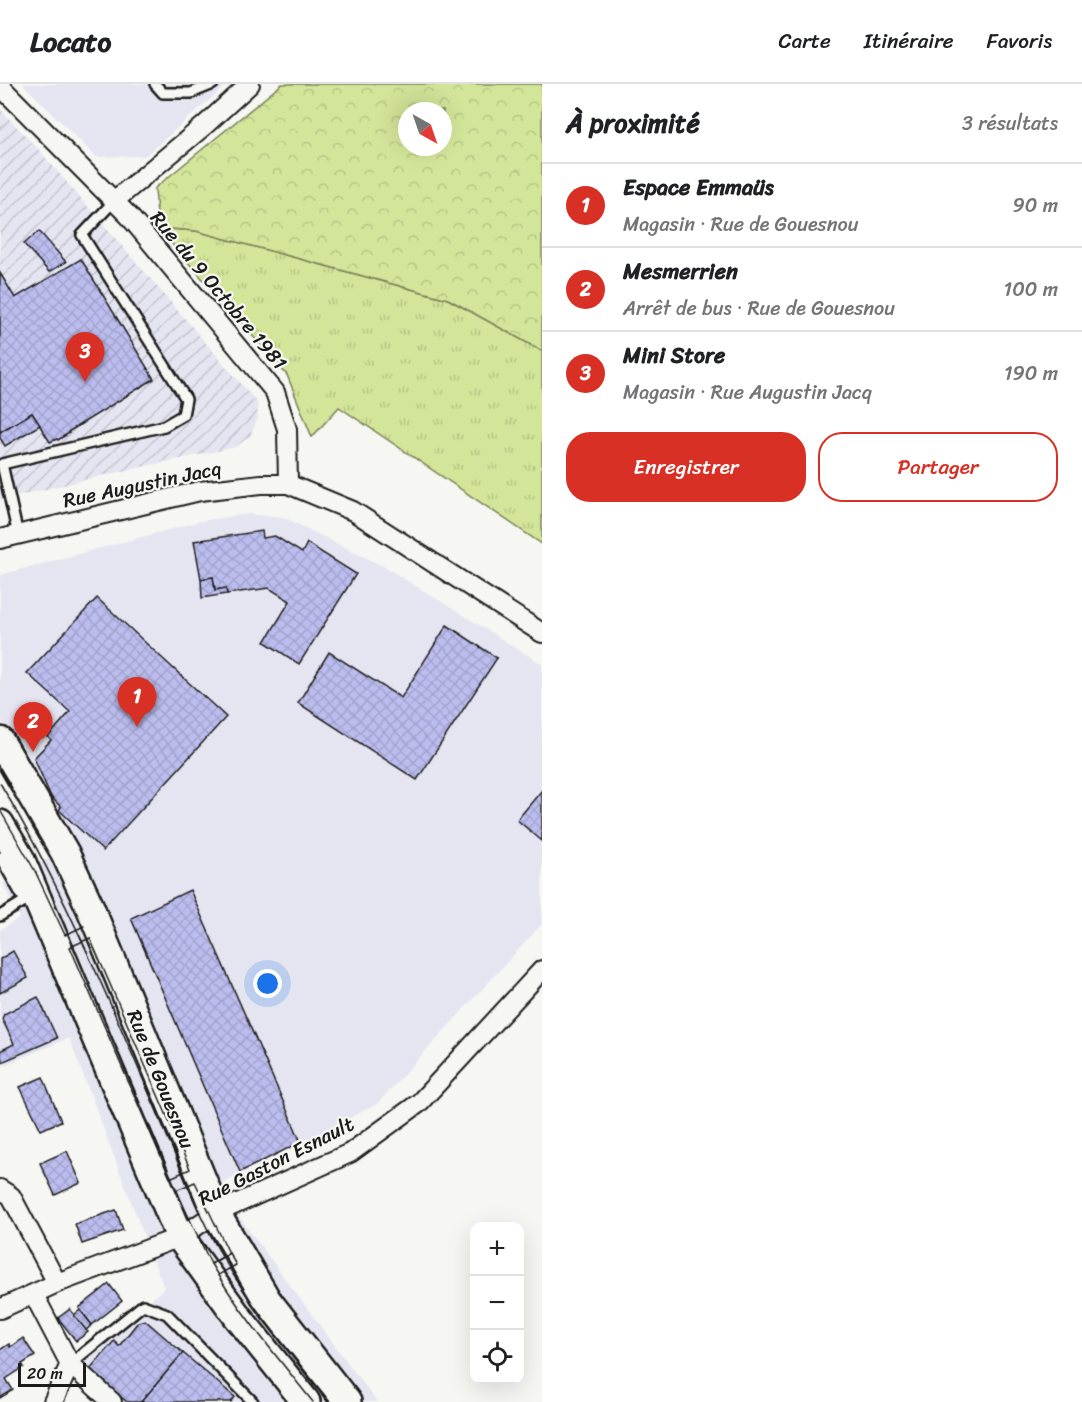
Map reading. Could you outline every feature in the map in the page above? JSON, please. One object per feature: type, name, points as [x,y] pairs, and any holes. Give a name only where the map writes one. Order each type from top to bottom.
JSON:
[{"type":"main road","name":"Rue de Gouesnou","points":[[0,741],[65,853],[90,907],[216,1214],[267,1300],[347,1402]]},
{"type":"main road","points":[[0,824],[20,858],[30,898],[180,1237],[238,1317],[306,1402]]},
{"type":"street","points":[[114,201],[189,139],[250,84]]},
{"type":"street","name":"Rue du 9 Octobre 1981","points":[[0,86],[129,216],[275,392],[287,429],[288,484]]},
{"type":"street","name":"Rue Augustin Jacq","points":[[0,539],[200,491],[261,484],[288,484],[353,511],[542,633]]},
{"type":"street","name":"Rue Gaston Esnault","points":[[0,1309],[57,1283],[180,1237],[216,1214],[350,1153],[419,1103],[542,970]]},
{"type":"street","points":[[0,1189],[11,1196],[57,1283]]},
{"type":"street","points":[[34,1295],[70,1364],[112,1402]]},
{"type":"street","points":[[53,1402],[70,1364]]},
{"type":"lane","points":[[155,84],[164,93],[191,93],[213,84]]},
{"type":"lane","points":[[18,535],[2,465],[164,426],[183,415],[186,399],[82,235],[114,201]]},
{"type":"lane","points":[[0,857],[30,898],[0,916]]},
{"type":"lane","points":[[70,1364],[143,1305],[167,1314],[253,1402]]},
{"type":"shaded area","points":[[23,84],[228,84],[145,156],[96,157]]},
{"type":"shaded area","points":[[0,109],[39,150],[257,402],[258,418],[250,436],[236,447],[0,500]]},
{"type":"shaded area","points":[[247,514],[283,517],[385,567],[542,664],[542,924],[377,1104],[216,1186],[377,1402],[116,1402],[77,1369],[164,1288],[69,1038],[0,1067],[0,930],[20,918],[3,884],[70,847],[0,718],[0,575],[201,521]]},
{"type":"green space","points":[[282,84],[542,84],[542,351],[448,299],[196,231],[158,228],[155,188]]},
{"type":"green space","points":[[158,228],[196,231],[448,299],[542,351],[542,544],[339,407],[312,437],[287,375]]},
{"type":"building","points":[[39,231],[66,262],[49,272],[24,244]]},
{"type":"building","points":[[81,259],[154,379],[58,440],[50,442],[32,413],[0,432],[0,273],[15,298]]},
{"type":"building","points":[[32,413],[40,425],[5,446],[0,438],[0,432]]},
{"type":"building","points":[[262,531],[263,538],[275,536],[302,553],[307,543],[356,574],[299,664],[265,642],[290,601],[269,588],[227,594],[226,588],[215,590],[213,577],[201,579],[194,541]]},
{"type":"building","points":[[213,577],[215,590],[226,588],[227,594],[202,598],[201,579]]},
{"type":"building","points":[[97,598],[226,717],[103,851],[59,810],[61,807],[51,797],[34,758],[51,740],[48,737],[70,712],[27,673]]},
{"type":"building","points":[[447,625],[497,658],[417,780],[298,703],[329,652],[401,698]]},
{"type":"building","points":[[542,790],[542,841],[517,820]]},
{"type":"building","points":[[190,890],[301,1142],[240,1172],[131,918]]},
{"type":"building","points":[[13,951],[28,978],[0,993],[0,959]]},
{"type":"building","points":[[38,997],[57,1038],[2,1062],[0,1051],[14,1044],[2,1019],[4,1014]]},
{"type":"building","points":[[43,1077],[61,1121],[41,1130],[20,1087]]},
{"type":"building","points":[[67,1151],[81,1183],[55,1195],[40,1163]]},
{"type":"building","points":[[116,1210],[123,1230],[82,1244],[75,1224]]},
{"type":"building","points":[[109,1284],[122,1301],[92,1325],[79,1308]]},
{"type":"building","points":[[70,1309],[88,1332],[76,1341],[58,1318]]},
{"type":"building","points":[[80,1310],[92,1325],[86,1330],[74,1315]]},
{"type":"building","points":[[145,1320],[183,1353],[141,1402],[127,1402],[89,1370],[114,1341],[119,1346],[138,1322]]},
{"type":"building","points":[[23,1338],[35,1356],[22,1364],[24,1367],[6,1379],[13,1390],[0,1398],[0,1350],[9,1344],[10,1347]]},
{"type":"building","points":[[183,1353],[235,1397],[231,1402],[141,1402]]},
{"type":"tram line","points":[[0,768],[12,788]]},
{"type":"tram line","points":[[0,783],[44,862],[83,942],[186,1183],[212,1238],[234,1276],[260,1313],[330,1402]]},
{"type":"tram line","points":[[0,810],[35,871],[65,935],[84,926]]},
{"type":"tram line","points":[[90,938],[190,1169],[170,1178],[70,947],[90,938]]},
{"type":"tram line","points":[[195,1182],[229,1253],[211,1264],[176,1190],[195,1182]]},
{"type":"tram line","points":[[218,1275],[236,1265],[229,1253],[211,1264],[222,1282],[247,1317],[313,1402]]},
{"type":"place","name":"Mini Store","points":[[85,382]]},
{"type":"place","name":"Espace Emmaüs","points":[[137,727]]},
{"type":"place","name":"Mesmerrien","points":[[33,752]]}]
